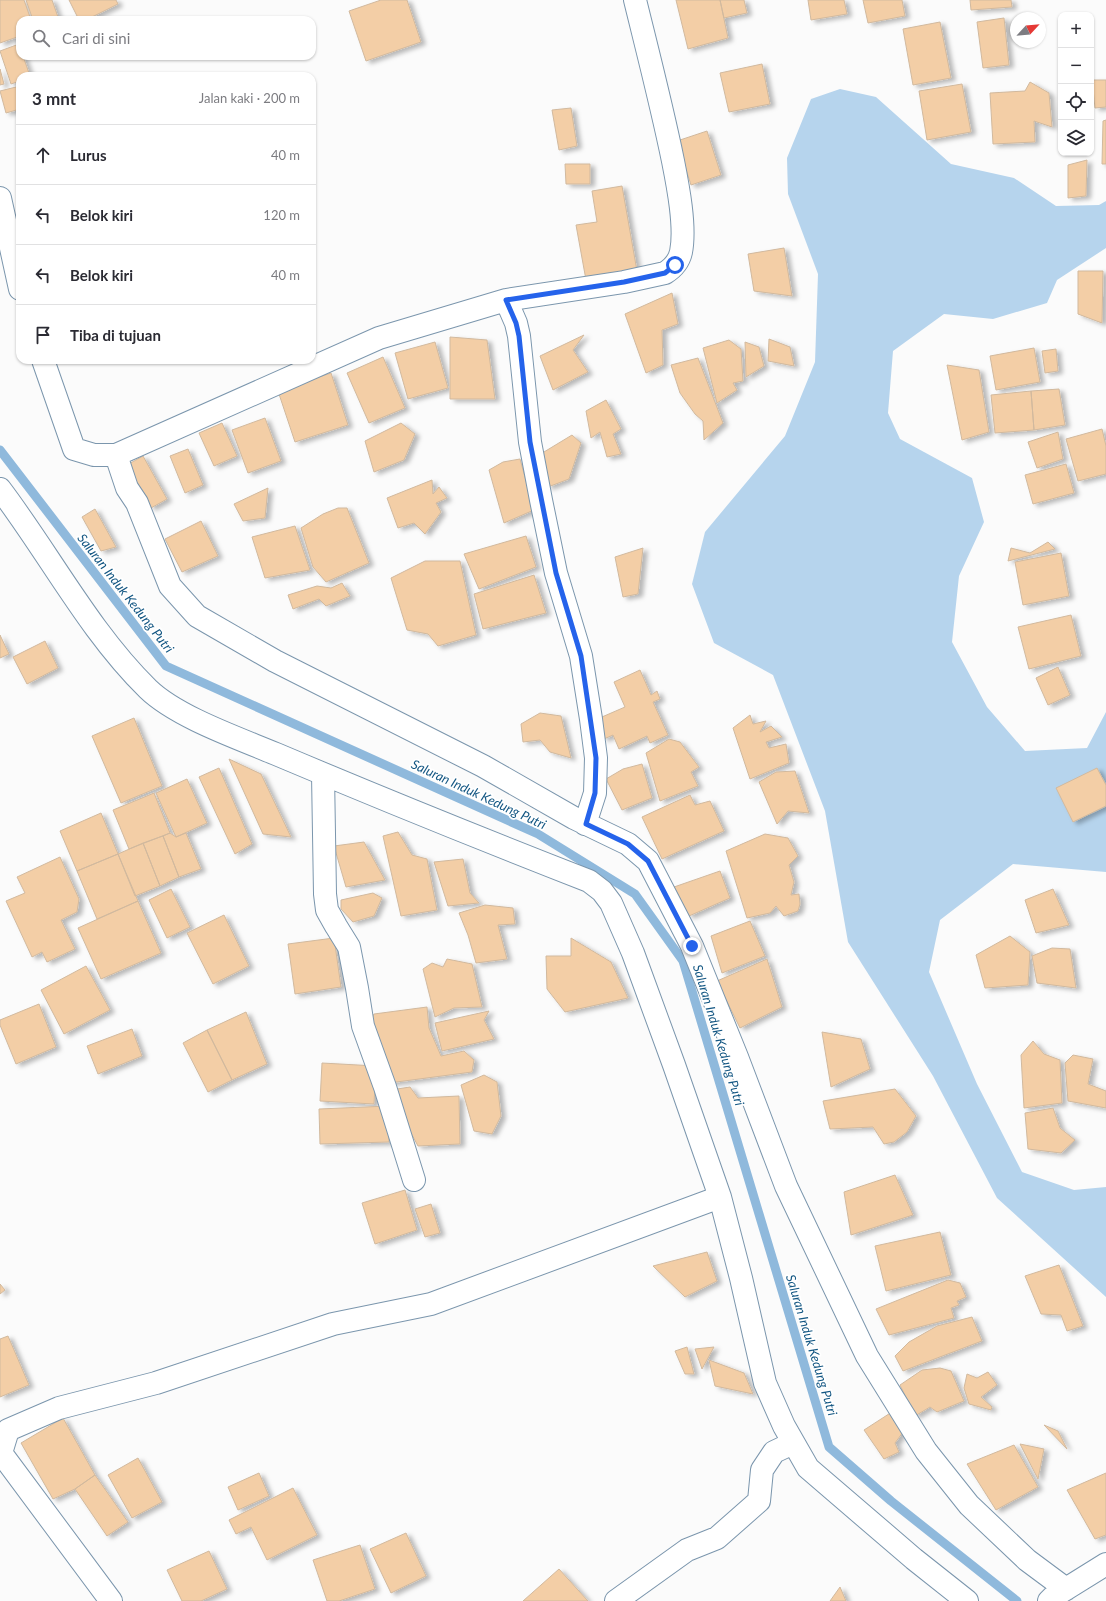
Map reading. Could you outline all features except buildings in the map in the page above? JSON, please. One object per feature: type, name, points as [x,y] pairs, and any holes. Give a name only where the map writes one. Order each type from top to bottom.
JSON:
[{"type":"street","points":[[43,364],[74,449],[94,456],[116,454],[379,338],[506,300],[624,282],[665,273],[675,265],[681,252],[682,238],[679,194],[666,126],[635,0]]},
{"type":"street","points":[[0,198],[16,271]]},
{"type":"street","points":[[506,300],[516,323],[519,336],[530,442],[556,573],[581,656],[591,719],[596,758],[595,793],[586,824]]},
{"type":"street","points":[[116,454],[127,488],[137,503],[170,586],[197,616],[275,661],[483,766],[586,824],[628,844],[648,861],[692,946],[737,1057],[786,1186],[867,1356],[926,1451],[969,1505],[1027,1560],[1056,1595],[1106,1564]]},
{"type":"street","points":[[0,489],[16,510],[106,643],[150,691],[174,708],[200,721],[323,774],[473,836],[589,881],[602,890],[611,903],[633,953],[674,1064],[720,1197],[741,1278],[765,1383],[784,1426],[808,1468],[914,1559],[967,1601]]},
{"type":"street","points":[[323,774],[325,894],[328,910],[349,947],[363,1026],[385,1087],[414,1180]]},
{"type":"street","points":[[111,1601],[1,1453],[8,1430],[59,1408],[156,1383],[333,1324],[431,1304],[720,1197]]},
{"type":"street","points":[[616,1601],[687,1550],[717,1538],[759,1501],[762,1470],[774,1452],[793,1443]]},
{"type":"shaded area","points":[[840,89],[876,97],[951,164],[1014,178],[1056,206],[1099,205],[1106,201],[1106,248],[1057,280],[1047,303],[993,319],[944,314],[893,351],[888,413],[900,439],[972,478],[984,522],[959,576],[952,642],[987,707],[1025,751],[1087,748],[1106,712],[1106,872],[1013,864],[940,920],[929,972],[977,1084],[1022,1172],[1074,1190],[1106,1187],[1106,1297],[997,1198],[933,1076],[848,942],[825,811],[773,675],[714,643],[692,584],[705,532],[785,436],[815,362],[818,274],[788,194],[787,158],[811,99]]},
{"type":"waterway","name":"Saluran Induk Kedung Putri","points":[[0,450],[166,666],[538,834],[635,894],[683,961],[829,1447],[891,1501],[1017,1601]]},
{"type":"route","points":[[675,265],[671,270],[665,273],[624,282],[506,300],[516,323],[519,336],[530,442],[556,573],[581,656],[591,719],[596,758],[595,793],[586,824],[628,844],[648,861],[692,946]]}]
